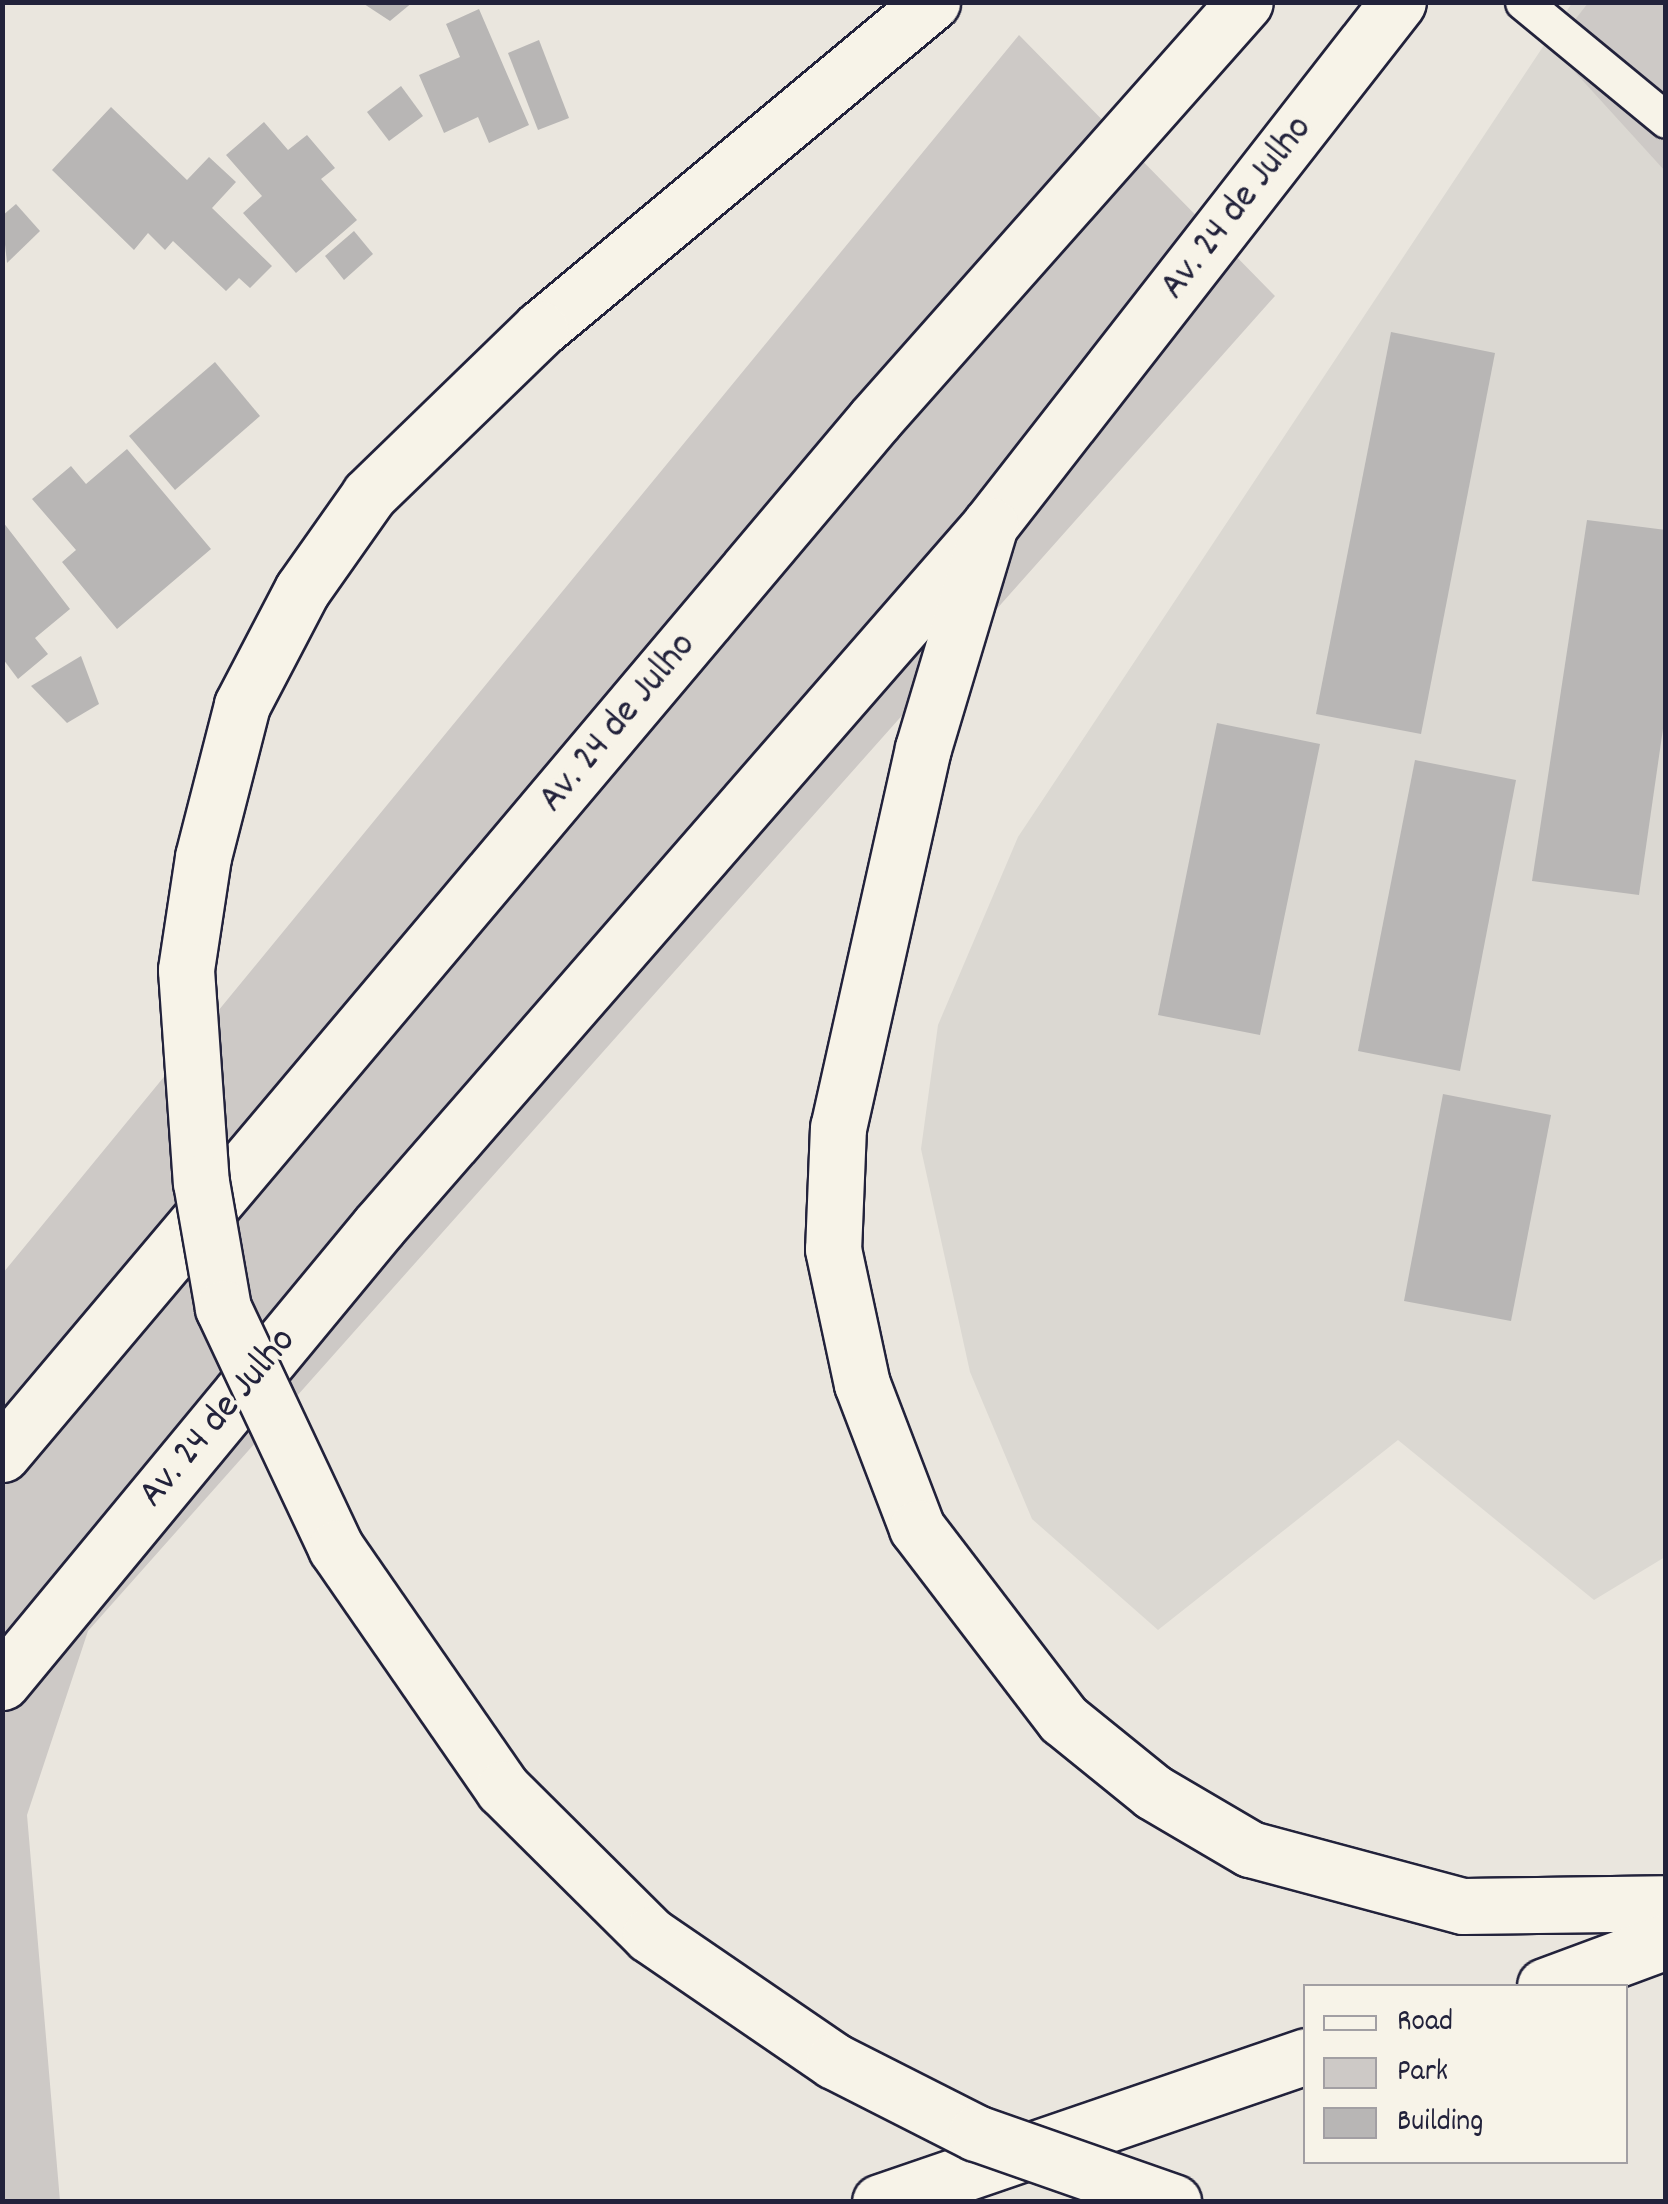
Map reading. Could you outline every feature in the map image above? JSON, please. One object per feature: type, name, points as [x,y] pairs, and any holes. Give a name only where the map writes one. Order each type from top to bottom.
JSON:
[{"type":"main road","points":[[932,2],[540,329],[368,495],[302,590],[242,705],[203,857],[186,970],[201,1182],[223,1308],[336,1548],[503,1788],[650,1935],[834,2061],[976,2133],[1173,2202]]},
{"type":"main road","name":"Av. 24 de Julho","points":[[2,1454],[875,419],[1245,2]]},
{"type":"main road","name":"Av. 24 de Julho","points":[[2,1682],[379,1226],[990,525],[1398,2]]},
{"type":"main road","points":[[990,525],[914,784],[838,1127],[833,1249],[862,1384],[917,1528],[1063,1720],[1153,1792],[1250,1849],[1463,1906],[1666,1904]]},
{"type":"main road","points":[[1550,1984],[1666,1941]]},
{"type":"main road","points":[[880,2202],[1303,2057]]},
{"type":"lane","points":[[1523,2],[1666,120]]},
{"type":"shaded area","points":[[1572,3],[1665,3],[1665,1557],[1594,1600],[1398,1440],[1158,1630],[1032,1519],[970,1372],[921,1149],[938,1025],[1018,837]]},
{"type":"green space","points":[[1588,3],[1665,3],[1665,171],[1553,48]]},
{"type":"green space","points":[[1019,35],[1275,296],[88,1631],[27,1815],[60,2201],[3,2202],[3,1273]]},
{"type":"building","points":[[361,2],[413,2],[390,21]]},
{"type":"building","points":[[479,9],[529,125],[489,143],[478,117],[444,133],[419,75],[460,57],[446,24]]},
{"type":"building","points":[[539,40],[569,118],[538,130],[508,53]]},
{"type":"building","points":[[401,86],[423,116],[389,141],[367,112]]},
{"type":"building","points":[[111,107],[187,180],[209,157],[236,182],[212,208],[272,266],[250,288],[239,278],[226,291],[173,241],[165,250],[148,233],[134,250],[52,170]]},
{"type":"building","points":[[264,122],[288,150],[307,135],[335,168],[321,179],[357,220],[296,273],[243,213],[262,196],[226,155]]},
{"type":"building","points":[[16,204],[40,231],[7,263],[2,216]]},
{"type":"building","points":[[354,231],[373,254],[344,280],[325,256]]},
{"type":"building","points":[[1391,332],[1495,353],[1421,734],[1316,714]]},
{"type":"building","points":[[215,362],[260,416],[175,490],[129,436]]},
{"type":"building","points":[[127,449],[211,549],[117,629],[62,562],[76,550],[32,499],[71,466],[86,484]]},
{"type":"building","points":[[1587,520],[1666,530],[1666,708],[1639,895],[1532,881]]},
{"type":"building","points":[[3,522],[70,609],[35,638],[48,654],[18,679],[3,659]]},
{"type":"building","points":[[81,656],[99,704],[67,723],[31,686]]},
{"type":"building","points":[[1217,723],[1320,744],[1260,1035],[1158,1015]]},
{"type":"building","points":[[1415,760],[1516,780],[1460,1071],[1358,1051]]},
{"type":"building","points":[[1443,1094],[1551,1115],[1511,1321],[1404,1301]]}]
